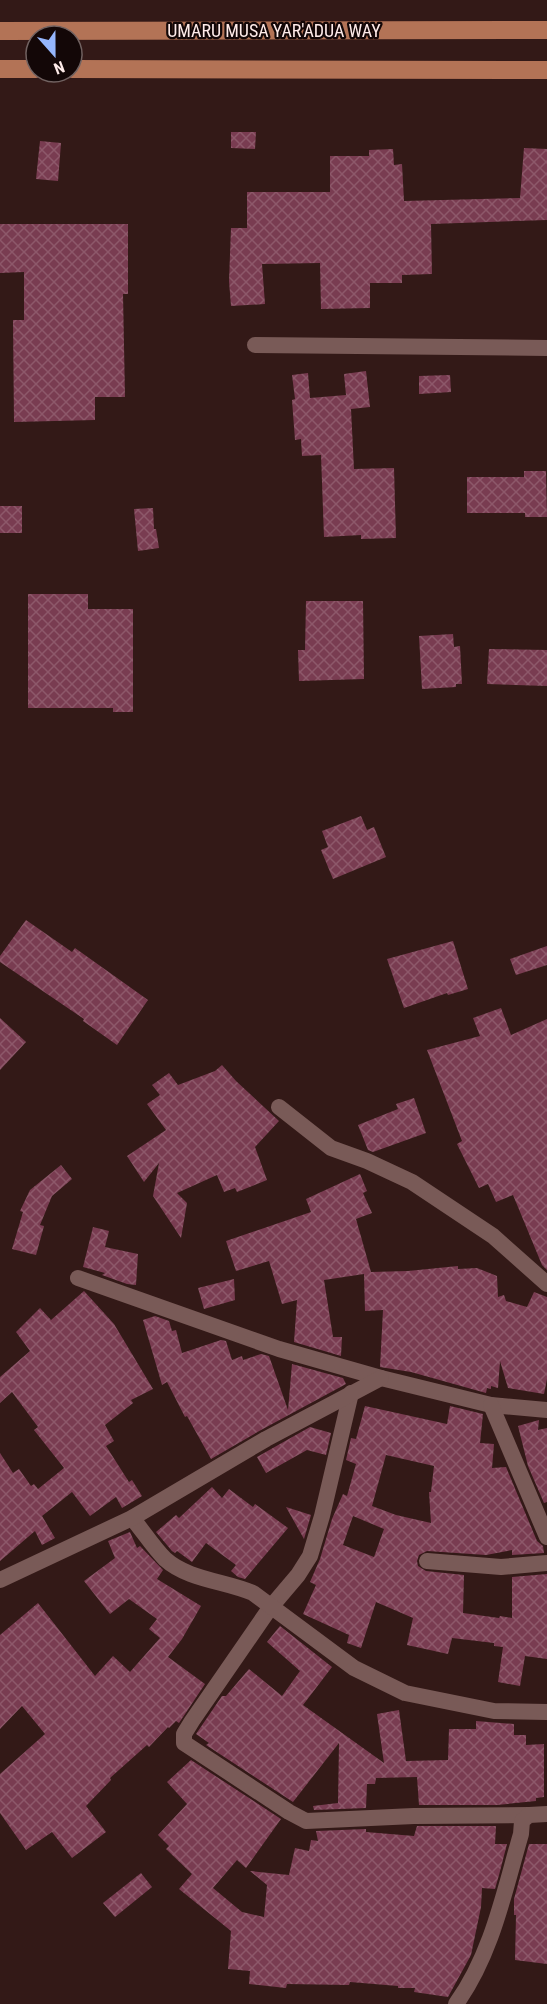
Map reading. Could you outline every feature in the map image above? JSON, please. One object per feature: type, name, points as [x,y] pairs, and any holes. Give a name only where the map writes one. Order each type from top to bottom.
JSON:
[{"type":"main road","name":"UMARU MUSA YAR'ADUA WAY","points":[[0,31],[547,30]]},
{"type":"main road","points":[[0,69],[24,69]]},
{"type":"main road","points":[[84,69],[547,70]]},
{"type":"street","points":[[255,345],[547,348]]},
{"type":"street","points":[[279,1107],[331,1148],[367,1161],[421,1188],[493,1236],[547,1284]]},
{"type":"street","points":[[78,1278],[279,1349],[381,1378],[490,1405],[547,1410]]},
{"type":"street","points":[[0,1580],[132,1518],[266,1439],[381,1378]]},
{"type":"street","points":[[351,1394],[322,1516],[310,1556],[298,1575],[270,1608],[192,1721],[184,1734],[184,1743],[306,1821],[414,1816],[547,1814]]},
{"type":"street","points":[[490,1405],[547,1537]]},
{"type":"street","points":[[132,1518],[166,1560],[188,1573],[207,1580],[234,1585],[253,1593],[270,1608],[354,1668],[405,1693],[494,1711],[547,1712]]},
{"type":"street","points":[[427,1561],[501,1567],[547,1563]]},
{"type":"street","points":[[456,2004],[486,1949],[521,1834],[522,1821],[529,1815]]},
{"type":"building","points":[[231,132],[256,132],[255,149],[231,148]]},
{"type":"building","points":[[40,141],[61,143],[58,181],[36,179]]},
{"type":"building","points":[[524,148],[547,149],[547,220],[431,224],[432,274],[402,275],[402,283],[370,283],[370,308],[321,309],[320,263],[262,264],[265,304],[231,306],[229,281],[231,228],[247,228],[247,192],[330,192],[330,156],[369,156],[369,150],[393,149],[394,165],[402,164],[404,201],[520,198]]},
{"type":"building","points":[[0,224],[128,224],[128,294],[123,294],[125,397],[95,397],[95,420],[14,422],[13,320],[24,320],[24,272],[0,273]]},
{"type":"building","points":[[366,371],[370,407],[351,409],[354,469],[394,468],[396,538],[361,539],[361,535],[324,537],[321,455],[302,456],[301,439],[295,440],[292,400],[295,399],[292,375],[308,373],[310,398],[346,395],[344,374]]},
{"type":"building","points":[[450,375],[451,392],[419,394],[419,376]]},
{"type":"building","points":[[524,471],[546,471],[547,517],[525,517],[525,513],[467,513],[467,477],[524,477]]},
{"type":"building","points":[[0,506],[22,506],[22,533],[0,533]]},
{"type":"building","points":[[153,508],[154,529],[156,529],[159,548],[138,551],[134,509]]},
{"type":"building","points":[[28,594],[88,594],[88,609],[133,609],[133,712],[113,712],[113,708],[28,708]]},
{"type":"building","points":[[306,601],[363,601],[364,679],[299,681],[298,650],[305,650]]},
{"type":"building","points":[[453,634],[454,647],[460,646],[462,684],[456,684],[456,687],[422,689],[419,636]]},
{"type":"building","points":[[489,649],[547,650],[547,686],[487,684]]},
{"type":"building","points":[[361,816],[367,830],[374,827],[386,857],[333,879],[321,850],[328,847],[322,831]]},
{"type":"building","points":[[26,920],[72,952],[75,948],[148,1000],[117,1045],[83,1021],[84,1019],[0,962],[0,956]]},
{"type":"building","points":[[453,941],[468,989],[448,995],[447,993],[404,1008],[387,959]]},
{"type":"building","points":[[547,946],[547,965],[516,975],[510,959]]},
{"type":"building","points":[[501,1008],[511,1035],[547,1019],[547,1270],[542,1265],[513,1195],[496,1202],[488,1184],[479,1188],[457,1144],[462,1141],[427,1050],[480,1036],[473,1018]]},
{"type":"building","points":[[0,1018],[26,1042],[0,1070]]},
{"type":"building","points":[[222,1065],[279,1121],[255,1147],[267,1180],[237,1192],[235,1188],[224,1192],[217,1175],[177,1193],[187,1203],[181,1238],[153,1196],[159,1163],[144,1182],[127,1156],[166,1130],[147,1104],[160,1095],[152,1085],[169,1073],[178,1085],[215,1071]]},
{"type":"building","points":[[414,1098],[426,1133],[373,1152],[368,1150],[358,1125],[398,1109],[396,1104]]},
{"type":"building","points":[[61,1165],[72,1179],[52,1196],[40,1225],[44,1226],[36,1255],[12,1249],[23,1212],[20,1211],[30,1190]]},
{"type":"building","points":[[360,1174],[367,1191],[363,1193],[372,1213],[356,1219],[371,1272],[458,1266],[458,1269],[477,1268],[497,1276],[498,1297],[504,1295],[506,1301],[527,1307],[534,1292],[547,1297],[547,1379],[544,1394],[508,1388],[500,1361],[498,1388],[491,1386],[491,1389],[487,1388],[486,1393],[411,1372],[380,1367],[383,1310],[365,1311],[364,1274],[324,1280],[333,1337],[342,1337],[341,1356],[294,1342],[297,1300],[282,1304],[269,1261],[236,1271],[226,1241],[311,1212],[306,1199]]},
{"type":"building","points":[[93,1227],[109,1231],[105,1247],[138,1254],[136,1285],[127,1284],[102,1275],[105,1273],[83,1267]]},
{"type":"building","points":[[234,1279],[235,1300],[204,1309],[198,1288]]},
{"type":"building","points":[[84,1291],[114,1324],[153,1389],[131,1400],[133,1403],[105,1425],[114,1441],[106,1446],[129,1482],[132,1480],[142,1496],[122,1508],[116,1497],[90,1516],[72,1492],[42,1516],[55,1538],[42,1545],[35,1531],[0,1561],[0,1453],[13,1473],[19,1469],[31,1486],[34,1484],[38,1489],[64,1468],[34,1430],[38,1427],[12,1392],[0,1403],[0,1377],[30,1351],[16,1332],[40,1308],[51,1320]]},
{"type":"building","points":[[155,1316],[169,1321],[172,1331],[176,1330],[182,1353],[221,1340],[226,1341],[232,1360],[242,1356],[243,1360],[261,1354],[269,1356],[288,1410],[292,1364],[343,1378],[346,1384],[211,1459],[167,1382],[162,1385],[143,1320]]},
{"type":"building","points":[[365,1406],[447,1424],[450,1406],[483,1414],[480,1443],[494,1444],[492,1468],[506,1467],[537,1541],[543,1546],[544,1553],[512,1555],[512,1550],[486,1555],[427,1551],[419,1555],[417,1561],[418,1566],[426,1571],[464,1575],[463,1613],[499,1618],[500,1616],[512,1618],[512,1577],[547,1574],[547,1659],[525,1656],[520,1686],[498,1682],[503,1647],[494,1646],[494,1643],[452,1638],[448,1654],[407,1645],[413,1618],[376,1602],[361,1648],[347,1643],[349,1635],[303,1614],[316,1585],[310,1582],[320,1559],[332,1519],[343,1494],[347,1496],[356,1464],[346,1460],[351,1438],[356,1439]],"holes":[[[386,1455],[434,1466],[431,1492],[429,1492],[431,1523],[396,1515],[372,1506]],[[353,1516],[384,1529],[374,1557],[343,1545]]]},
{"type":"building","points":[[539,1420],[538,1430],[547,1428],[547,1502],[544,1503],[528,1466],[518,1426]]},
{"type":"building","points":[[310,1427],[331,1433],[326,1455],[307,1450],[266,1473],[257,1457]]},
{"type":"building","points":[[212,1487],[222,1498],[229,1489],[253,1507],[255,1504],[288,1528],[245,1579],[231,1571],[236,1565],[206,1543],[192,1562],[177,1551],[175,1553],[172,1551],[156,1532],[176,1515],[179,1518]]},
{"type":"building","points":[[286,1507],[311,1515],[304,1539]]},
{"type":"building","points":[[130,1532],[137,1548],[140,1546],[163,1570],[157,1579],[201,1606],[182,1639],[168,1657],[205,1684],[179,1723],[176,1721],[168,1727],[149,1747],[147,1745],[110,1778],[111,1780],[86,1806],[106,1832],[72,1858],[52,1832],[26,1850],[0,1813],[0,1774],[45,1734],[22,1706],[0,1729],[0,1635],[38,1603],[95,1676],[113,1656],[130,1672],[160,1638],[149,1629],[157,1619],[129,1599],[110,1614],[84,1581],[115,1558],[108,1541]]},
{"type":"building","points":[[280,1626],[332,1667],[303,1705],[384,1763],[377,1714],[399,1710],[406,1761],[448,1760],[449,1729],[476,1729],[476,1721],[514,1724],[514,1735],[526,1735],[526,1745],[544,1744],[544,1797],[536,1798],[536,1801],[497,1805],[419,1805],[417,1777],[376,1778],[375,1784],[367,1784],[366,1808],[314,1810],[313,1806],[338,1803],[339,1743],[293,1802],[206,1745],[209,1743],[196,1734],[222,1696],[226,1696],[249,1669],[282,1696],[300,1671],[267,1642]]},
{"type":"building","points":[[191,1760],[281,1819],[246,1868],[237,1860],[213,1888],[242,1912],[264,1917],[267,1885],[250,1871],[289,1875],[295,1848],[309,1851],[311,1840],[318,1841],[316,1831],[366,1829],[366,1832],[414,1836],[417,1826],[496,1826],[495,1844],[507,1844],[499,1875],[495,1889],[482,1888],[481,1907],[471,1955],[448,1997],[414,1992],[415,1988],[350,1982],[349,1985],[287,1984],[286,1988],[249,1984],[250,1971],[228,1969],[231,1931],[179,1889],[192,1874],[166,1849],[169,1846],[158,1835],[187,1804],[167,1782]]},
{"type":"building","points":[[529,1844],[547,1844],[547,1964],[515,1960],[514,1899]]},
{"type":"building","points":[[141,1873],[152,1887],[115,1917],[103,1903]]}]
